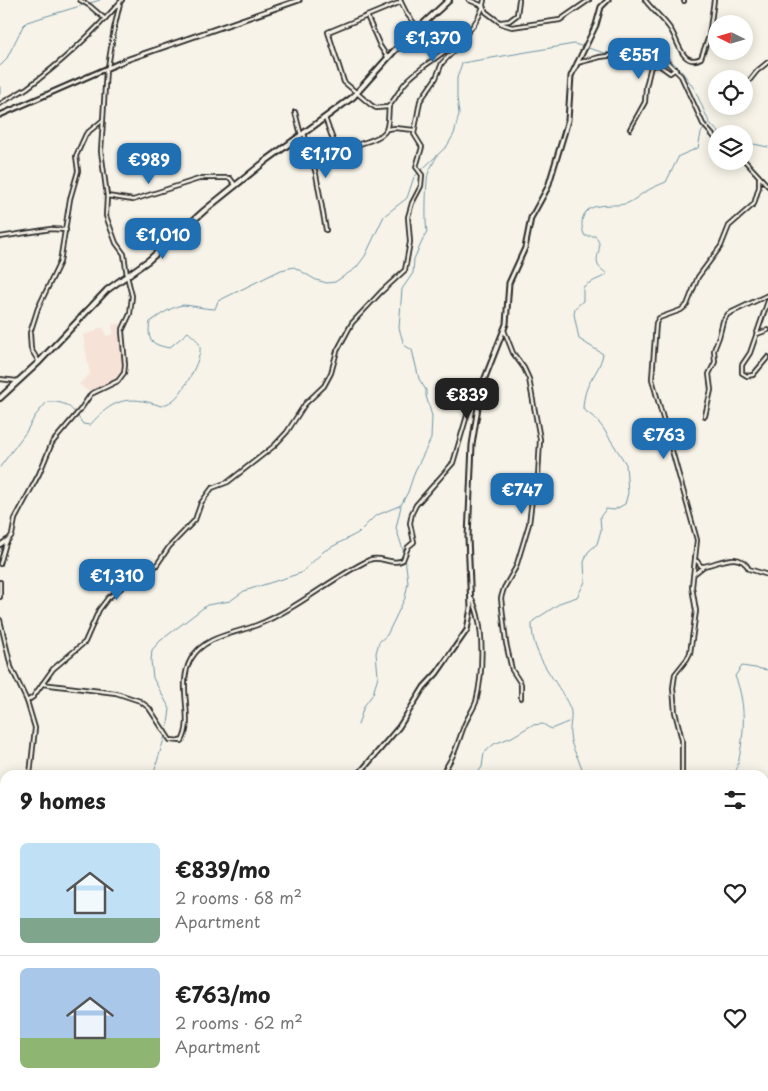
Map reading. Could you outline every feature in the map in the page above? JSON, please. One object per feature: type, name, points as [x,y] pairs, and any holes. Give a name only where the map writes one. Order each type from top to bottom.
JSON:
[{"type":"main road","points":[[0,398],[39,362],[106,290],[156,254],[194,219],[356,93],[418,28],[449,0]]},
{"type":"street","points":[[80,0],[105,19]]},
{"type":"street","points":[[0,115],[107,68],[299,0]]},
{"type":"street","points":[[469,0],[483,6],[486,12],[500,22],[512,27],[560,20],[589,0]]},
{"type":"street","points":[[387,129],[389,106],[410,78],[424,66],[445,53],[461,38],[478,20],[484,0]]},
{"type":"street","points":[[500,22],[509,21],[517,15],[519,0]]},
{"type":"street","points":[[362,770],[398,727],[424,687],[464,636],[470,622],[471,598],[468,536],[472,445],[481,388],[504,330],[508,313],[509,283],[525,248],[531,218],[545,195],[553,172],[568,120],[570,80],[579,56],[597,23],[602,7],[608,0]]},
{"type":"street","points":[[645,0],[671,30],[679,49],[688,58],[695,60],[701,58],[709,36],[714,0]]},
{"type":"street","points":[[0,545],[12,535],[15,519],[39,474],[47,450],[55,438],[80,410],[90,394],[118,381],[123,376],[125,365],[122,330],[130,314],[132,300],[124,254],[116,243],[106,216],[107,196],[100,151],[107,68],[121,1]]},
{"type":"street","points":[[0,104],[37,80],[105,19],[121,1]]},
{"type":"street","points":[[389,106],[384,108],[374,107],[344,82],[328,32],[400,1],[418,28]]},
{"type":"street","points":[[367,16],[380,46],[388,58]]},
{"type":"street","points":[[27,701],[33,697],[59,662],[86,640],[97,614],[108,598],[128,582],[156,566],[169,547],[194,523],[201,503],[212,488],[230,480],[274,446],[287,432],[305,404],[324,386],[331,373],[337,350],[352,323],[405,270],[410,242],[408,217],[412,203],[420,188],[422,176],[416,167],[422,147],[414,138],[420,101],[436,78],[442,63],[458,47],[461,38]]},
{"type":"street","points":[[577,63],[643,50],[658,56],[676,69],[689,90],[708,130]]},
{"type":"street","points":[[753,76],[768,62]]},
{"type":"street","points":[[630,130],[645,102],[651,66],[659,65],[670,73],[676,69]]},
{"type":"street","points":[[295,112],[316,174],[326,230]]},
{"type":"street","points":[[325,118],[336,148],[340,150],[377,137],[387,129],[414,130]]},
{"type":"street","points":[[39,362],[30,345],[32,327],[38,308],[58,268],[70,199],[78,171],[77,154],[86,134],[103,120]]},
{"type":"street","points":[[752,170],[768,186]]},
{"type":"street","points":[[107,196],[133,200],[205,178],[230,178],[236,186]]},
{"type":"street","points":[[682,770],[682,740],[675,712],[672,688],[675,674],[690,653],[696,611],[692,590],[697,540],[652,379],[656,324],[659,318],[681,310],[686,305],[698,277],[721,246],[729,226],[754,204],[759,187],[759,178]]},
{"type":"street","points":[[0,237],[51,229],[66,230]]},
{"type":"street","points":[[705,416],[711,390],[709,374],[714,362],[714,350],[720,337],[723,321],[728,314],[768,295]]},
{"type":"street","points":[[768,301],[749,357],[742,365],[744,376],[753,375],[768,357]]},
{"type":"street","points":[[504,330],[510,348],[526,372],[531,387],[540,448],[538,477],[532,500],[529,524],[516,568],[504,588],[501,598],[506,643],[512,670],[521,684],[521,698]]},
{"type":"street","points":[[757,334],[768,330]]},
{"type":"street","points":[[0,380],[18,382]]},
{"type":"street","points":[[42,684],[116,693],[140,701],[149,708],[170,740],[182,741],[186,728],[184,677],[190,662],[199,649],[220,636],[252,627],[276,616],[299,604],[325,584],[371,560],[397,563],[403,560],[408,547],[414,542],[410,522],[414,509],[455,459],[471,402],[481,388]]},
{"type":"street","points":[[0,564],[8,539]]},
{"type":"street","points":[[694,574],[704,566],[728,559],[739,559],[745,563],[748,569],[768,575]]},
{"type":"street","points":[[696,560],[700,566],[704,566]]},
{"type":"street","points":[[0,582],[0,597]]},
{"type":"street","points":[[444,770],[455,753],[464,726],[475,704],[478,690],[481,635],[477,611],[471,598]]},
{"type":"street","points":[[0,620],[11,667],[27,701],[35,731],[31,770]]},
{"type":"shaded area","points":[[120,323],[123,371],[119,379],[113,383],[89,392],[79,384],[90,374],[83,335],[97,331],[97,328],[104,328],[106,336],[113,334],[112,325]]},
{"type":"waterway","points":[[0,66],[6,60],[23,26],[27,22],[100,0]]},
{"type":"waterway","points":[[0,467],[26,432],[35,416],[47,402],[65,404],[83,424],[90,425],[106,410],[121,402],[139,400],[161,406],[171,402],[181,392],[195,368],[200,347],[197,340],[188,332],[169,348],[152,341],[149,334],[150,322],[166,312],[183,305],[215,309],[218,301],[281,270],[294,267],[316,280],[327,283],[335,282],[356,268],[365,256],[384,216],[407,198],[414,177],[447,146],[454,134],[459,114],[457,78],[462,63],[574,44],[605,53],[645,47],[654,49],[668,57],[683,73],[695,90],[712,125]]},
{"type":"waterway","points":[[0,87],[0,94]]},
{"type":"waterway","points":[[582,770],[571,740],[570,708],[536,648],[532,625],[533,621],[562,602],[577,597],[585,582],[584,562],[588,552],[597,544],[601,530],[600,517],[606,509],[614,510],[625,504],[628,493],[626,464],[596,419],[583,409],[588,385],[601,362],[603,354],[579,339],[574,314],[575,308],[583,301],[583,287],[607,274],[598,265],[598,240],[595,236],[585,236],[582,219],[591,208],[628,203],[666,182],[679,156],[698,148],[701,133],[708,123]]},
{"type":"waterway","points":[[753,144],[768,147]]},
{"type":"waterway","points":[[167,732],[170,709],[153,678],[151,661],[152,650],[160,641],[207,605],[230,601],[244,591],[301,573],[324,551],[358,533],[375,516],[401,505],[408,492],[415,471],[431,439],[432,416],[426,390],[419,379],[412,350],[404,345],[399,328],[402,289],[413,273],[414,259],[427,231],[427,178],[437,156]]},
{"type":"waterway","points":[[401,506],[396,528],[404,553]]},
{"type":"waterway","points":[[358,725],[364,706],[373,694],[378,676],[376,653],[379,642],[387,635],[405,598],[408,583],[405,556]]},
{"type":"waterway","points":[[736,770],[741,750],[743,713],[742,700],[735,676],[742,666],[768,670]]},
{"type":"waterway","points":[[480,770],[484,753],[494,744],[512,737],[532,725],[543,724],[551,729],[568,722]]},
{"type":"waterway","points":[[155,770],[165,736]]}]
